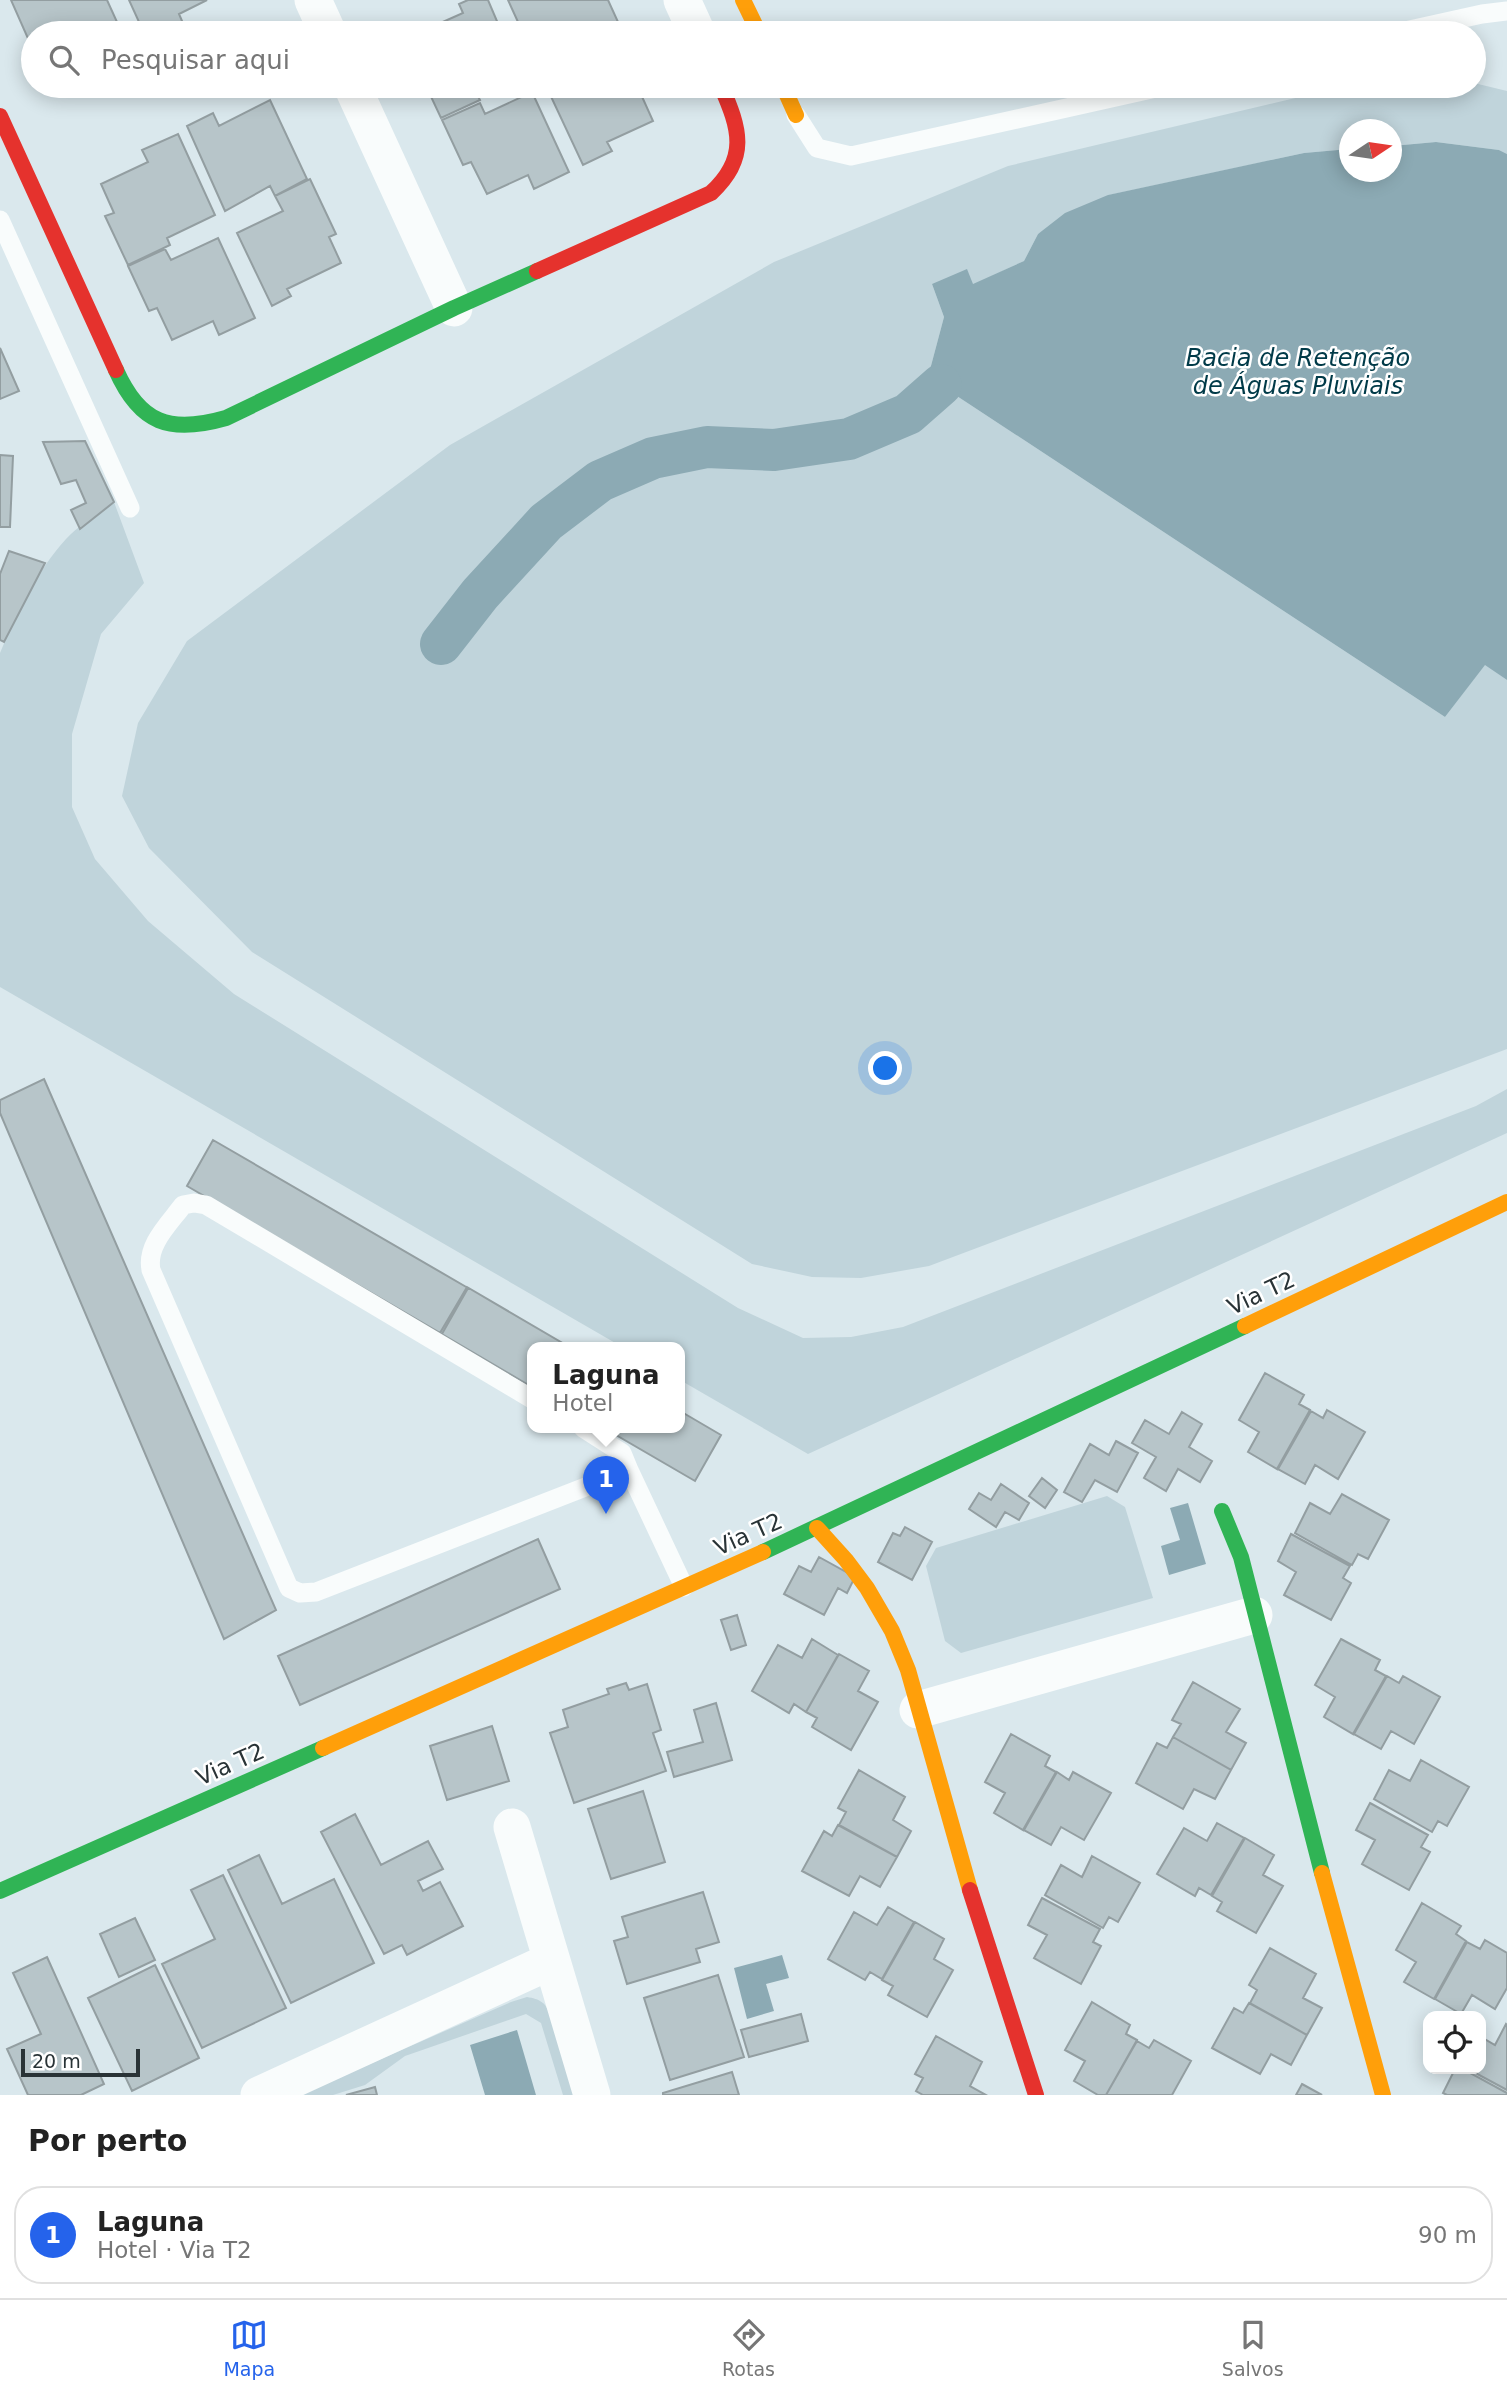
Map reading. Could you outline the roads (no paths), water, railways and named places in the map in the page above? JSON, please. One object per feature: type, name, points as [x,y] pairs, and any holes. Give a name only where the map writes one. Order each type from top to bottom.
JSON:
[{"type":"street","points":[[313,0],[323,21]]},
{"type":"street","points":[[682,0],[692,21]]},
{"type":"street","points":[[743,0],[753,21]]},
{"type":"street","points":[[358,98],[454,308]]},
{"type":"street","points":[[0,116],[126,392],[144,413],[171,425],[196,427],[226,418],[454,308],[698,200],[726,181],[737,163],[738,137],[725,98]]},
{"type":"street","points":[[788,98],[796,115]]},
{"type":"street","name":"Via T2","points":[[0,1891],[817,1528],[1507,1202]]},
{"type":"street","points":[[1222,1511],[1241,1557],[1355,2000],[1383,2095]]},
{"type":"street","points":[[817,1528],[846,1560],[878,1606],[908,1670],[961,1862],[1036,2095]]},
{"type":"street","points":[[918,1710],[1254,1615]]},
{"type":"street","points":[[512,1827],[592,2095]]},
{"type":"street","points":[[258,2095],[551,1961]]},
{"type":"lane","points":[[1450,21],[1507,11]]},
{"type":"lane","points":[[796,115],[817,148],[851,156],[1111,98]]},
{"type":"lane","points":[[0,220],[6,252],[130,508]]},
{"type":"lane","points":[[527,1395],[206,1205],[183,1205],[152,1248],[149,1260],[151,1270],[289,1588],[300,1593],[316,1592],[629,1469]]},
{"type":"lane","points":[[591,1433],[622,1453],[684,1587]]},
{"type":"water","name":"Bacia de Retenção de Águas Pluviais","points":[[1436,142],[1499,150],[1507,154],[1507,680],[1485,665],[1445,717],[928,377],[944,317],[932,284],[967,269],[973,284],[1024,261],[1038,234],[1065,213],[1108,195],[1304,153],[1339,150],[1339,182],[1402,182],[1402,145]]},
{"type":"water","points":[[1188,1503],[1206,1564],[1169,1575],[1161,1546],[1180,1540],[1170,1508]]},
{"type":"water","points":[[782,1955],[789,1978],[766,1984],[774,2011],[747,2019],[734,1968]]},
{"type":"water","points":[[517,2030],[536,2095],[485,2095],[470,2045]]},
{"type":"waterway","points":[[441,644],[480,594],[546,522],[600,481],[653,458],[707,447],[774,450],[849,439],[908,414],[941,385]]},
{"type":"place","name":"Laguna","points":[[606,1514]]}]
